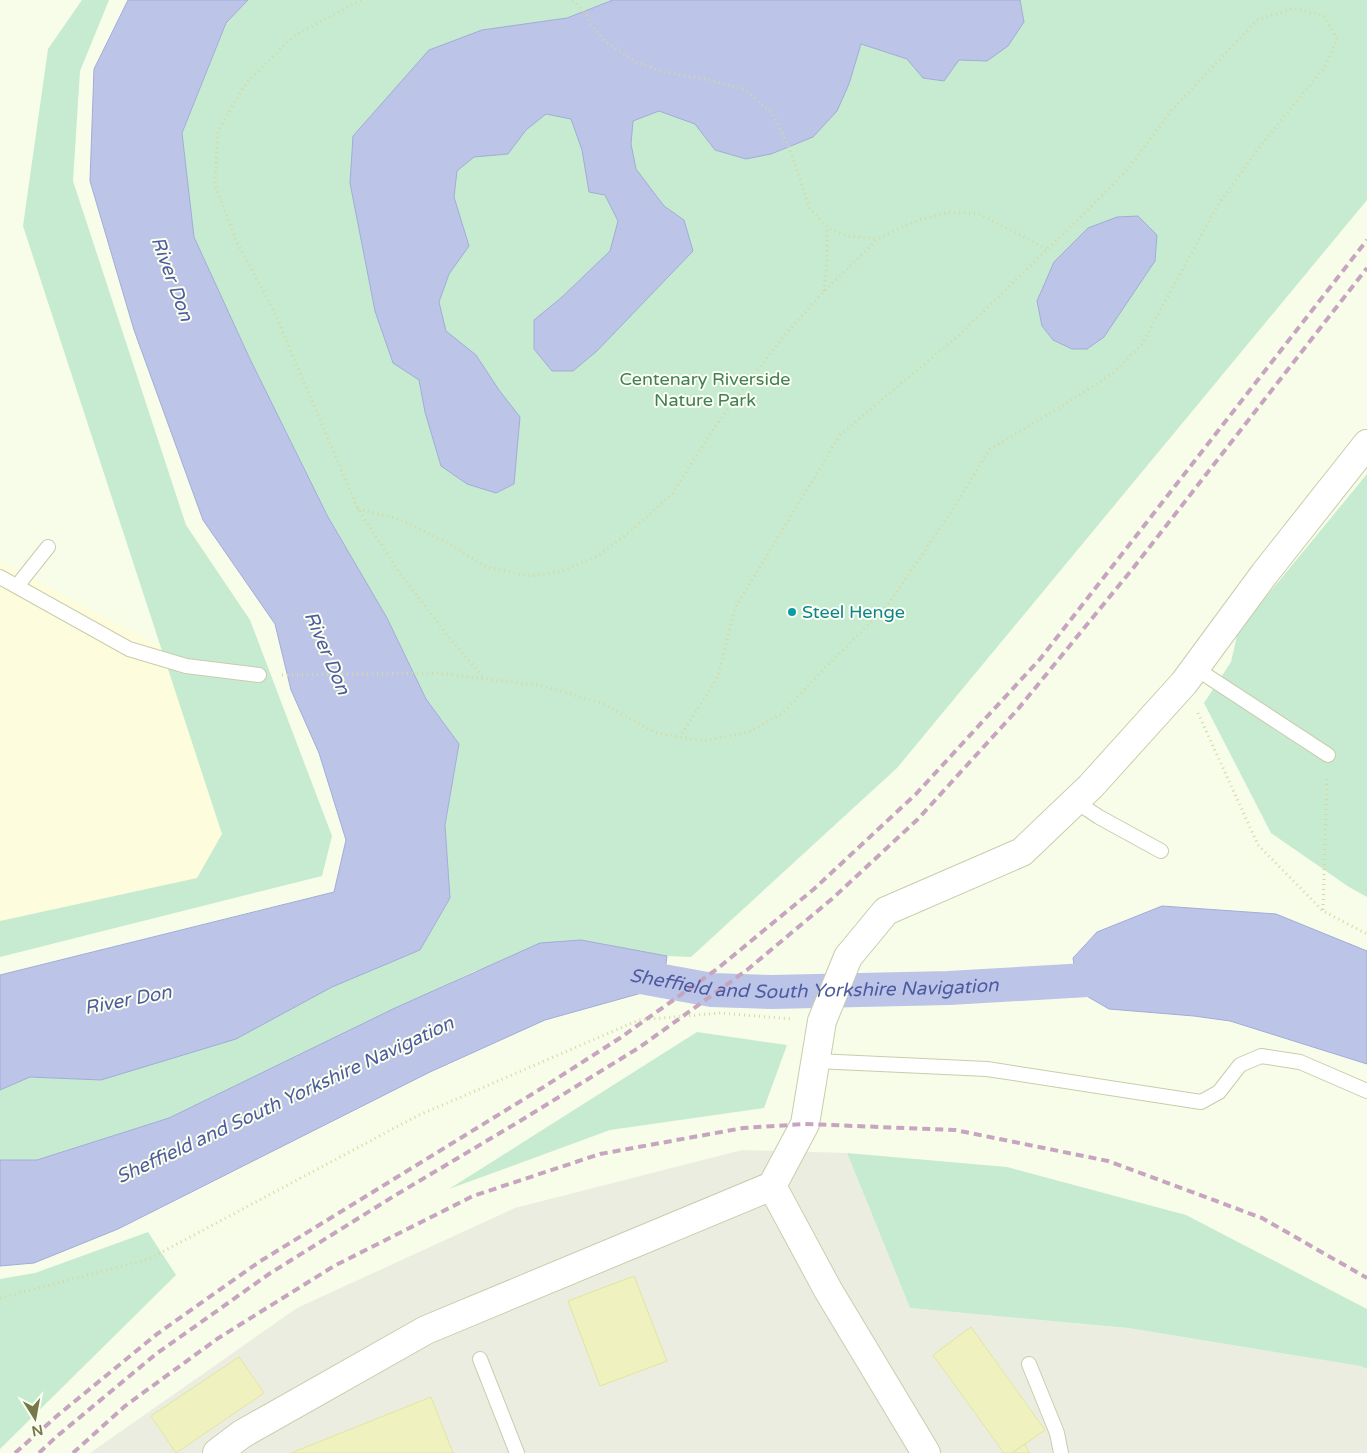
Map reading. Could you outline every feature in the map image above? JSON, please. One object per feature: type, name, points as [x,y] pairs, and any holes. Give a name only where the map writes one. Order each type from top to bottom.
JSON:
[{"type":"street","points":[[217,1453],[242,1434],[426,1330],[772,1186],[805,1124],[825,1015],[848,957],[886,911],[1022,852],[1075,801],[1190,676],[1265,573],[1367,444]]},
{"type":"street","points":[[772,1186],[828,1290],[926,1453]]},
{"type":"lane","points":[[17,586],[48,547]]},
{"type":"lane","points":[[0,577],[129,649],[186,666],[259,675]]},
{"type":"lane","points":[[1190,676],[1328,755]]},
{"type":"lane","points":[[1075,801],[1099,817],[1161,851]]},
{"type":"lane","points":[[816,1060],[987,1069],[1201,1102],[1219,1092],[1240,1065],[1261,1056],[1300,1062],[1367,1091]]},
{"type":"lane","points":[[480,1359],[518,1453]]},
{"type":"lane","points":[[1029,1364],[1057,1433],[1061,1453]]},
{"type":"path","points":[[361,0],[295,35],[246,83],[218,130],[215,185],[237,243],[272,307],[358,509],[399,572],[448,636],[485,678]]},
{"type":"path","points":[[573,0],[584,11],[593,27],[606,42],[636,62],[666,72],[710,80],[745,90],[772,113],[790,148],[810,209],[827,226],[846,236],[878,239]]},
{"type":"path","points":[[259,675],[438,673],[543,686],[602,703],[656,733],[680,737],[704,741],[749,732],[783,713],[887,606],[953,509],[990,449],[1113,373],[1142,344],[1217,206],[1261,145],[1324,68],[1337,39],[1324,16],[1295,8],[1258,20],[1171,111],[1127,170],[1048,249],[960,334],[840,434],[736,608],[718,676],[680,737]]},
{"type":"path","points":[[358,509],[399,519],[448,543],[487,567],[528,576],[560,572],[599,555],[632,530],[673,493],[711,432],[750,380],[824,291],[878,239],[913,222],[949,212],[978,214],[1048,249]]},
{"type":"path","points":[[824,291],[827,261],[827,226]]},
{"type":"path","points":[[1190,676],[1258,845],[1324,911],[1367,934]]},
{"type":"path","points":[[1324,911],[1328,755]]},
{"type":"path","points":[[0,1298],[149,1259],[417,1116],[639,1020],[720,1013],[825,1015]]},
{"type":"shaded area","points":[[0,561],[161,647],[222,834],[197,878],[0,921]]},
{"type":"shaded area","points":[[742,1150],[847,1153],[910,1308],[1128,1328],[1360,1366],[1367,1369],[1367,1453],[90,1453],[297,1308],[515,1208]]},
{"type":"green space","points":[[82,0],[109,0],[80,71],[73,181],[186,525],[250,620],[332,836],[322,876],[0,957],[0,921],[197,878],[222,834],[23,226],[48,49]]},
{"type":"green space","name":"Centenary Riverside Nature Park","points":[[248,0],[1367,0],[1367,200],[897,768],[691,957],[667,956],[581,940],[475,971],[169,1118],[37,1160],[0,1160],[0,1090],[30,1077],[101,1080],[420,950],[450,898],[445,825],[459,744],[426,699],[387,618],[328,517],[249,357],[194,237],[182,133],[226,23]]},
{"type":"green space","points":[[1367,474],[1367,897],[1349,887],[1271,833],[1204,703],[1231,662],[1238,631]]},
{"type":"green space","points":[[697,1032],[787,1045],[764,1108],[610,1130],[449,1189]]},
{"type":"green space","points":[[847,1153],[1007,1167],[1186,1215],[1367,1309],[1367,1369],[1360,1366],[1128,1328],[910,1308]]},
{"type":"green space","points":[[148,1232],[176,1275],[0,1449],[0,1279],[35,1273]]},
{"type":"water","name":"River Don","points":[[128,0],[248,0],[226,23],[182,133],[194,237],[249,357],[328,517],[387,618],[426,699],[459,744],[445,825],[450,898],[420,950],[332,987],[236,1039],[101,1080],[30,1077],[0,1090],[0,975],[334,892],[346,840],[319,753],[291,690],[275,624],[203,520],[134,330],[90,181],[94,69]]},
{"type":"water","points":[[613,0],[1020,0],[1024,22],[1008,46],[987,61],[959,60],[944,81],[923,78],[907,59],[861,44],[849,84],[837,111],[813,137],[771,154],[746,159],[715,150],[695,124],[659,111],[633,121],[631,144],[636,169],[664,206],[684,220],[693,251],[597,351],[573,371],[552,371],[534,349],[534,320],[562,297],[610,251],[618,221],[605,195],[589,192],[582,150],[571,119],[546,114],[526,130],[508,154],[474,157],[457,171],[454,197],[469,246],[449,274],[439,302],[446,331],[476,355],[520,417],[514,484],[496,493],[467,484],[441,466],[425,412],[419,380],[393,363],[375,311],[350,183],[353,136],[429,50],[482,30],[567,18]]},
{"type":"water","points":[[1138,216],[1157,235],[1155,261],[1104,337],[1087,349],[1072,349],[1053,340],[1042,326],[1037,301],[1054,262],[1088,228],[1117,217]]},
{"type":"water","points":[[1162,906],[1276,914],[1367,951],[1367,1064],[1230,1021],[1109,1009],[1078,991],[1073,958],[1097,932]]},
{"type":"water","points":[[581,940],[667,956],[663,987],[545,1020],[430,1072],[118,1229],[34,1263],[0,1266],[0,1160],[37,1160],[169,1118],[395,1008],[540,943]]},
{"type":"building","points":[[634,1276],[667,1361],[600,1386],[568,1301]]},
{"type":"building","points":[[971,1327],[1045,1430],[1012,1453],[1004,1453],[933,1355]]},
{"type":"building","points":[[239,1357],[264,1393],[176,1453],[151,1416]]},
{"type":"building","points":[[431,1397],[453,1453],[291,1453]]},
{"type":"building","points":[[1025,1444],[1029,1453],[1012,1453]]},
{"type":"waterway","name":"Sheffield and South Yorkshire Navigation","points":[[620,976],[630,975],[712,990],[772,992],[949,988],[1122,978]]},
{"type":"railway","points":[[15,1453],[58,1415],[157,1334],[259,1262],[620,1038],[717,969],[814,889],[916,794],[1040,659],[1367,240]]},
{"type":"railway","points":[[39,1453],[156,1354],[269,1274],[640,1047],[747,970],[833,898],[918,819],[1018,709],[1134,567],[1367,268]]},
{"type":"railway","points":[[73,1453],[125,1406],[217,1339],[334,1266],[473,1196],[600,1154],[743,1128],[805,1124],[955,1130],[1108,1161],[1262,1218],[1367,1278]]},
{"type":"place","name":"Steel Henge","points":[[792,612]]}]
